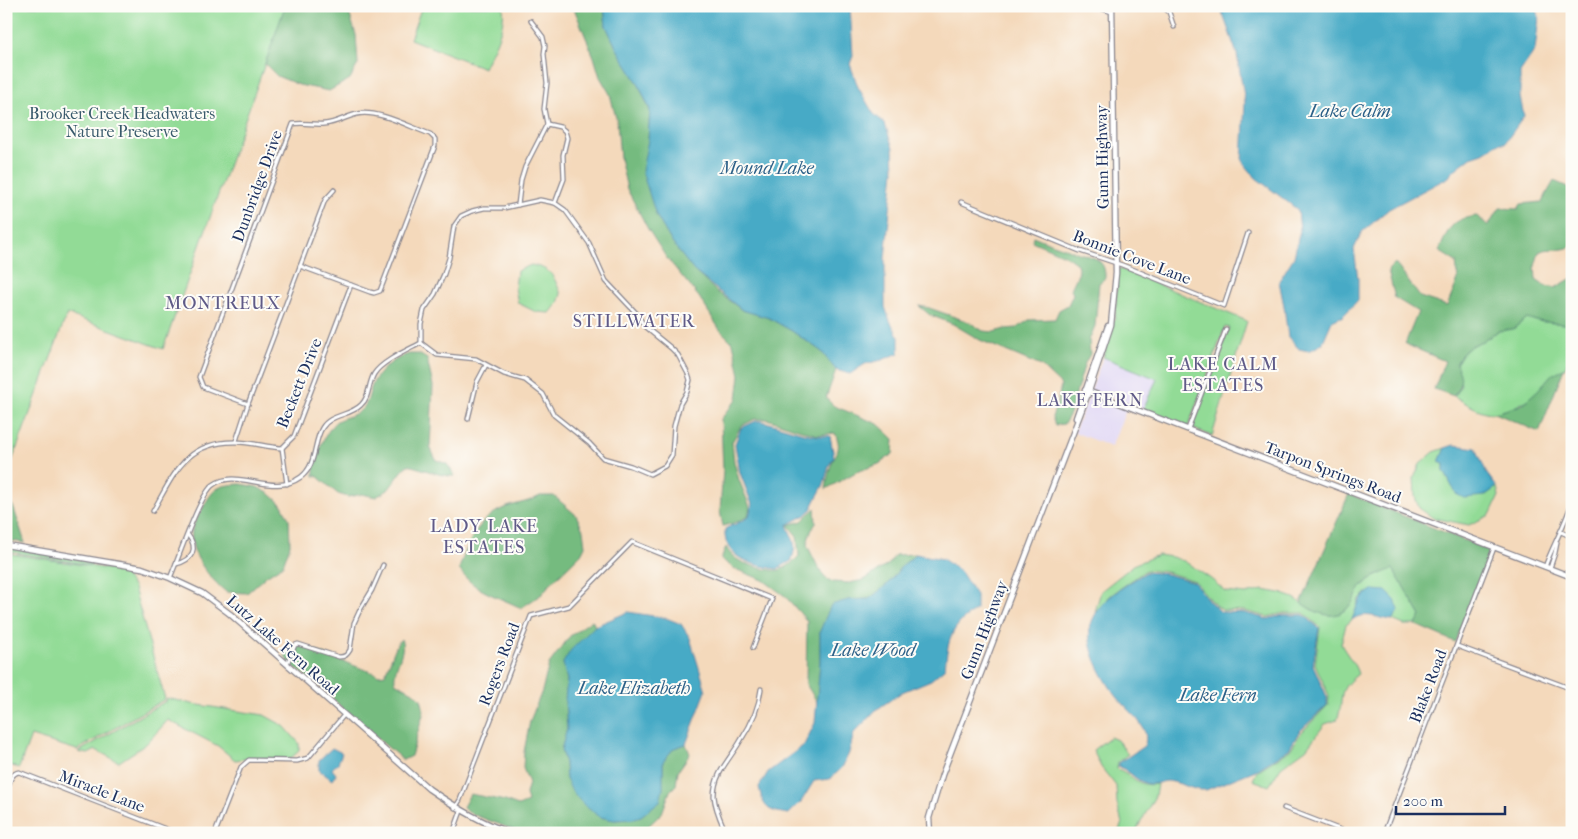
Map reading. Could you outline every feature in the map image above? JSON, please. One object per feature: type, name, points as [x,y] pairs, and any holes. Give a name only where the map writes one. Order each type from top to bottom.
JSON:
[{"type":"main road","name":"Gunn Highway","points":[[930,833],[930,818],[942,775],[1070,438],[1102,346],[1113,307],[1116,262],[1112,6]]},
{"type":"main road","name":"Tarpon Springs Road","points":[[1087,390],[1572,578]]},
{"type":"main road","name":"Lutz Lake Fern Road","points":[[6,545],[142,568],[170,578],[202,593],[216,603],[429,789],[455,808],[510,833]]},
{"type":"street","points":[[1093,6],[1113,12]]},
{"type":"street","points":[[1162,6],[1169,12],[1174,26]]},
{"type":"street","points":[[518,205],[521,180],[525,167],[547,124],[544,109],[547,84],[545,46],[543,37],[531,21]]},
{"type":"street","name":"Dunbridge Drive","points":[[248,404],[203,386],[199,377],[293,124],[324,124],[340,121],[356,114],[371,113],[430,134],[435,138],[435,146],[380,291],[372,293],[300,266]]},
{"type":"street","points":[[547,124],[560,127],[565,131],[567,138],[563,155],[564,179],[555,203]]},
{"type":"street","points":[[236,442],[248,404],[324,200],[334,190]]},
{"type":"street","points":[[540,200],[555,203],[565,210],[589,243],[606,281],[638,315],[644,326],[672,348],[688,374],[690,380],[687,392],[680,404],[674,426],[672,455],[665,466],[650,474],[603,458],[590,443],[554,415],[543,394],[533,385],[525,380],[504,374],[476,359],[437,355],[421,343],[421,324],[424,310],[435,294],[444,274],[449,258],[454,226],[461,216],[484,208],[504,208],[540,200]]},
{"type":"street","name":"Bonnie Cove Lane","points":[[961,202],[1080,251],[1116,262],[1224,306],[1248,234]]},
{"type":"street","name":"Beckett Drive","points":[[153,511],[179,466],[192,454],[212,445],[236,442],[282,448],[294,436],[351,285]]},
{"type":"street","points":[[1188,429],[1226,329]]},
{"type":"street","points":[[170,578],[202,498],[213,485],[228,479],[270,486],[287,484],[302,476],[312,462],[322,428],[334,417],[360,406],[368,394],[374,374],[384,364],[421,343]]},
{"type":"street","points":[[468,419],[477,382],[486,365]]},
{"type":"street","points":[[282,448],[287,484]]},
{"type":"street","points":[[1547,568],[1555,553],[1557,542],[1572,502]]},
{"type":"street","points":[[1561,532],[1568,535],[1572,540]]},
{"type":"street","points":[[176,564],[187,560],[193,552],[194,545],[188,535]]},
{"type":"street","name":"Rogers Road","points":[[455,808],[460,800],[531,616],[569,606],[632,542],[772,599],[753,648]]},
{"type":"street","points":[[1547,568],[1550,552],[1557,542]]},
{"type":"street","name":"Blake Road","points":[[1384,833],[1494,548]]},
{"type":"street","points":[[1550,552],[1555,553]]},
{"type":"street","points":[[286,664],[295,645],[298,644],[339,657],[348,654],[354,623],[383,565]]},
{"type":"street","points":[[1457,646],[1572,688]]},
{"type":"street","points":[[726,833],[719,817],[714,795],[716,782],[750,723],[757,708],[761,689]]},
{"type":"street","points":[[215,833],[241,767],[249,760],[297,761],[308,758],[344,715]]},
{"type":"street","name":"Miracle Lane","points":[[6,794],[12,776],[16,772],[20,772],[176,833]]},
{"type":"street","points":[[1284,808],[1349,833]]},
{"type":"street","points":[[453,833],[461,811]]},
{"type":"shaded area","points":[[1103,357],[1158,379],[1143,409],[1091,390]]},
{"type":"shaded area","points":[[1090,394],[1127,408],[1111,447],[1074,432]]},
{"type":"green space","name":"Brooker Creek Headwaters Nature Preserve","points":[[6,6],[338,6],[267,58],[163,349],[67,314],[6,477]]},
{"type":"green space","points":[[285,6],[347,6],[356,35],[358,64],[350,79],[329,91],[299,85],[277,76],[265,64]]},
{"type":"green space","points":[[422,6],[503,6],[501,30],[484,68],[410,39]]},
{"type":"green space","points":[[573,6],[604,6],[606,26],[617,49],[638,83],[650,111],[648,140],[656,215],[673,244],[694,271],[716,291],[742,310],[769,318],[821,351],[836,370],[826,398],[834,406],[878,424],[894,439],[893,454],[879,464],[856,472],[826,489],[829,470],[838,448],[835,433],[818,435],[767,419],[755,419],[741,426],[732,442],[734,462],[750,507],[748,516],[740,521],[723,526],[720,511],[723,470],[721,419],[737,399],[740,375],[733,343],[720,330],[699,297],[666,257],[648,229],[627,189],[620,158],[617,122],[610,94],[600,77],[594,57]]},
{"type":"green space","points":[[1554,181],[1572,189],[1572,246],[1539,252],[1535,266],[1536,280],[1545,286],[1555,288],[1572,278],[1572,331],[1564,324],[1536,321],[1527,318],[1513,329],[1498,331],[1485,340],[1471,346],[1462,354],[1456,364],[1461,380],[1454,396],[1434,389],[1445,361],[1405,344],[1418,312],[1395,298],[1388,270],[1395,263],[1420,297],[1447,306],[1458,280],[1456,262],[1439,251],[1452,226],[1456,222],[1468,217],[1477,216],[1488,226],[1500,208],[1518,209],[1521,204],[1542,202]]},
{"type":"green space","points":[[1033,236],[1095,258],[1100,261],[1105,271],[1105,278],[1099,283],[1095,326],[1089,340],[1090,354],[1085,363],[1070,414],[1064,424],[1055,425],[1052,417],[1061,385],[1041,366],[980,340],[953,324],[930,315],[919,306],[969,322],[983,331],[994,332],[1017,328],[1029,320],[1055,319],[1059,310],[1068,305],[1073,294],[1071,289],[1079,272],[1077,264],[1066,256],[1032,241]]},
{"type":"green space","points":[[531,265],[548,271],[556,282],[561,294],[558,303],[550,313],[536,312],[518,303],[515,288],[517,271]]},
{"type":"green space","points":[[1118,268],[1247,321],[1212,436],[1191,428],[1229,328],[1225,327],[1188,427],[1143,409],[1157,379],[1103,357],[1115,317]]},
{"type":"green space","points":[[1527,318],[1536,321],[1565,324],[1572,331],[1572,353],[1564,369],[1553,376],[1528,399],[1512,408],[1499,412],[1484,412],[1454,396],[1461,385],[1456,364],[1462,354],[1471,346],[1485,340],[1498,331],[1513,329]]},
{"type":"green space","points":[[409,354],[419,354],[427,359],[433,386],[430,447],[436,460],[447,464],[455,476],[443,475],[407,465],[388,490],[376,497],[362,494],[348,497],[338,494],[317,476],[314,476],[315,460],[323,441],[337,421],[354,415],[364,407],[374,380],[382,370],[392,362]]},
{"type":"green space","points":[[1564,369],[1539,432],[1495,413],[1521,405],[1552,374]]},
{"type":"green space","points":[[1445,448],[1439,462],[1444,464],[1444,471],[1456,494],[1484,496],[1497,487],[1499,496],[1490,515],[1469,525],[1433,518],[1419,508],[1415,497],[1414,478],[1420,464],[1434,452]]},
{"type":"green space","points":[[241,484],[257,487],[270,494],[282,505],[289,519],[290,545],[283,565],[266,576],[247,593],[226,592],[207,573],[193,548],[192,539],[194,524],[214,491],[222,486]]},
{"type":"green space","points":[[1349,494],[1491,551],[1455,642],[1416,625],[1421,616],[1393,569],[1365,583],[1352,603],[1340,613],[1334,615],[1321,614],[1301,603]]},
{"type":"green space","points":[[540,496],[554,496],[576,515],[583,530],[585,546],[581,554],[542,594],[521,608],[479,588],[465,577],[459,569],[470,541],[481,524],[497,511]]},
{"type":"green space","points":[[6,498],[13,506],[25,543],[6,540]]},
{"type":"green space","points":[[815,508],[816,523],[810,533],[807,545],[820,571],[825,578],[833,582],[849,583],[864,580],[889,564],[895,555],[916,554],[901,567],[888,584],[869,599],[848,600],[820,631],[817,702],[806,684],[807,621],[785,596],[763,580],[735,569],[721,559],[726,547],[734,557],[748,564],[771,570],[785,568],[799,556],[797,536],[788,525],[802,521]]},
{"type":"green space","points":[[6,547],[92,562],[91,565],[6,551]]},
{"type":"green space","points":[[6,553],[122,571],[134,588],[165,699],[77,750],[31,736],[19,768],[6,764]]},
{"type":"green space","points":[[1158,555],[1184,561],[1211,579],[1226,592],[1246,594],[1263,590],[1280,593],[1294,598],[1312,610],[1345,611],[1362,586],[1376,576],[1393,568],[1421,616],[1416,625],[1404,625],[1392,620],[1399,610],[1366,593],[1359,600],[1352,620],[1346,625],[1341,644],[1358,674],[1343,691],[1337,720],[1325,724],[1306,749],[1281,767],[1269,786],[1253,780],[1257,771],[1290,750],[1301,733],[1328,705],[1329,696],[1315,664],[1320,627],[1304,613],[1284,613],[1267,617],[1245,611],[1222,610],[1210,600],[1195,581],[1166,572],[1146,570],[1111,595],[1095,612],[1101,591],[1135,564]]},
{"type":"green space","points":[[592,620],[595,626],[563,663],[567,680],[565,702],[567,729],[561,750],[565,763],[566,779],[600,817],[615,820],[632,819],[641,816],[649,809],[663,773],[663,761],[674,748],[686,744],[690,754],[678,771],[676,785],[670,791],[662,813],[644,830],[638,833],[522,833],[472,814],[463,807],[470,794],[505,801],[518,806],[528,802],[526,794],[529,783],[523,768],[524,752],[530,721],[542,691],[549,664],[570,636]]},
{"type":"green space","points":[[401,639],[402,649],[396,670],[395,682],[421,699],[424,711],[411,756],[403,760],[343,709],[324,689],[293,666],[285,657],[289,646],[302,646],[379,675],[385,674],[397,644]]},
{"type":"green space","points":[[167,698],[192,704],[264,715],[284,726],[299,743],[299,751],[290,759],[254,758],[235,760],[218,746],[168,720],[146,744],[119,762],[96,750],[88,754],[78,752],[166,701]]},
{"type":"green space","points":[[1110,737],[1117,740],[1128,754],[1118,762],[1117,769],[1144,784],[1157,784],[1155,796],[1135,833],[1118,833],[1122,823],[1117,804],[1116,786],[1101,767],[1093,750]]},
{"type":"water","name":"Mound Lake","points":[[604,6],[850,6],[853,56],[850,64],[858,87],[873,113],[885,124],[893,148],[894,171],[885,258],[885,307],[899,337],[899,353],[865,364],[850,374],[836,370],[821,351],[769,318],[742,310],[694,271],[673,244],[656,215],[642,171],[648,140],[650,110],[638,83],[617,49],[606,26]]},
{"type":"water","name":"Lake Calm","points":[[1220,6],[1536,6],[1539,17],[1535,50],[1520,72],[1520,97],[1524,116],[1505,143],[1499,143],[1483,153],[1471,157],[1452,172],[1449,177],[1389,209],[1362,232],[1354,249],[1358,279],[1358,300],[1343,316],[1332,321],[1322,344],[1309,351],[1299,349],[1288,337],[1279,281],[1294,257],[1300,230],[1298,210],[1256,178],[1242,161],[1245,102],[1237,54]]},
{"type":"water","points":[[756,421],[803,433],[830,436],[834,457],[829,465],[824,484],[810,511],[787,525],[794,542],[793,555],[791,561],[777,569],[741,559],[734,554],[726,539],[725,529],[749,516],[752,504],[740,473],[735,444],[741,428]]},
{"type":"water","points":[[1454,445],[1476,448],[1487,474],[1497,487],[1484,496],[1464,498],[1456,494],[1444,471],[1444,464],[1439,462],[1445,448]]},
{"type":"water","name":"Lake Wood","points":[[916,554],[943,559],[961,572],[976,595],[976,610],[961,622],[952,634],[945,668],[931,680],[902,692],[876,710],[854,733],[849,753],[842,768],[830,779],[814,781],[801,802],[789,814],[771,810],[765,804],[759,787],[768,772],[804,745],[815,723],[820,662],[820,631],[831,605],[848,600],[869,599],[888,584],[901,567]]},
{"type":"water","name":"Lake Fern","points":[[1146,572],[1166,574],[1194,582],[1209,601],[1221,612],[1245,613],[1267,619],[1284,615],[1304,615],[1319,628],[1313,665],[1327,697],[1327,705],[1299,732],[1289,749],[1258,769],[1206,790],[1168,781],[1151,784],[1145,783],[1119,767],[1119,763],[1144,746],[1146,740],[1145,733],[1138,720],[1118,698],[1102,674],[1091,646],[1090,628],[1098,610],[1108,599]]},
{"type":"water","points":[[1373,590],[1386,591],[1395,600],[1399,610],[1392,620],[1361,616],[1352,620],[1357,606],[1368,592]]},
{"type":"water","name":"Lake Elizabeth","points":[[628,612],[666,618],[681,624],[690,638],[706,691],[686,744],[674,748],[663,761],[663,789],[660,801],[641,816],[632,819],[614,820],[600,817],[585,806],[573,793],[566,779],[565,763],[561,750],[567,729],[565,700],[567,680],[563,663],[571,650],[595,626]]},
{"type":"water","points":[[332,748],[342,753],[338,763],[332,769],[336,774],[332,780],[319,770],[319,760]]},
{"type":"district","name":"MONTREUX","points":[[223,303]]},
{"type":"district","name":"STILLWATER","points":[[634,321]]},
{"type":"district","name":"LAKE CALM ESTATES","points":[[1223,374]]},
{"type":"district","name":"LAKE FERN","points":[[1090,400]]},
{"type":"district","name":"LADY LAKE ESTATES","points":[[484,536]]}]
